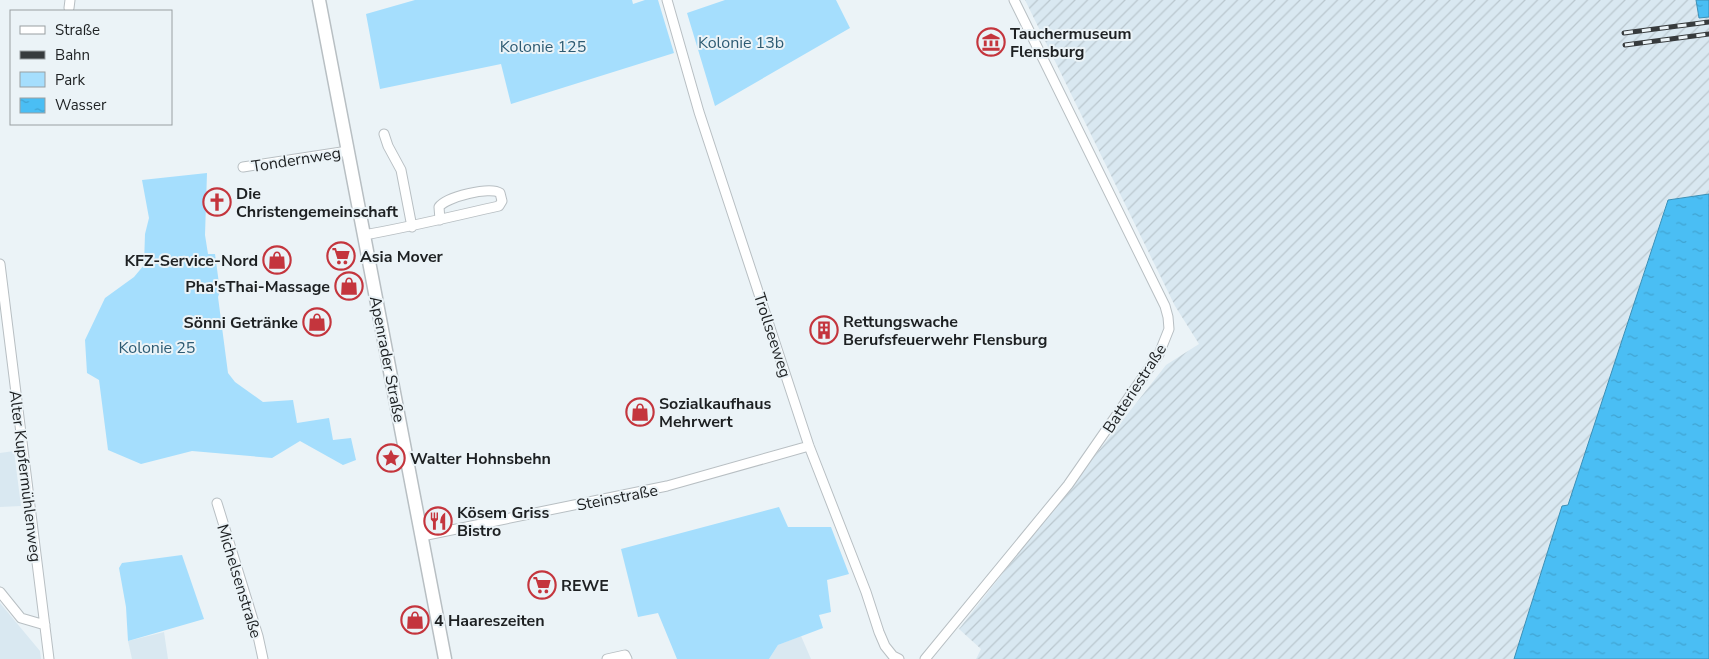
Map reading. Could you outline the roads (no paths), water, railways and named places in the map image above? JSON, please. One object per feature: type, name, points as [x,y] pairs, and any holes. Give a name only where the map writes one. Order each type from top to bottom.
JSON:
[{"type":"main road","name":"Apenrader Straße","points":[[319,0],[445,659]]},
{"type":"street","name":"Trollseeweg","points":[[667,0],[700,112],[809,446],[866,592],[879,632],[885,646],[893,656],[899,659]]},
{"type":"street","name":"Batteriestraße","points":[[925,659],[1079,470],[1159,354],[1169,329],[1165,306],[1014,0]]},
{"type":"street","points":[[384,134],[388,146],[401,170],[412,227]]},
{"type":"street","name":"Tondernweg","points":[[243,167],[348,152]]},
{"type":"street","points":[[364,235],[412,227],[499,206],[502,201],[500,193],[491,189],[447,200],[439,207],[440,220]]},
{"type":"street","name":"Alter Kupfermühlenweg","points":[[0,264],[49,659]]},
{"type":"street","name":"Steinstraße","points":[[422,536],[693,480],[809,446]]},
{"type":"street","name":"Michelsenstraße","points":[[217,503],[258,636],[263,659]]},
{"type":"street","points":[[0,592],[21,618],[45,625]]},
{"type":"street","points":[[607,659],[626,655],[627,659]]},
{"type":"water","points":[[1696,0],[1709,0],[1709,17],[1699,18]]},
{"type":"water","points":[[1709,194],[1709,659],[1514,659],[1562,506],[1568,505],[1668,200]]},
{"type":"railway","points":[[1624,33],[1709,22]]},
{"type":"railway","points":[[1625,45],[1709,34]]},
{"type":"place","name":"Tauchermuseum Flensburg","points":[[991,42]]},
{"type":"place","name":"Die Christengemeinschaft","points":[[217,202]]},
{"type":"place","name":"Asia Mover","points":[[341,256]]},
{"type":"place","name":"KFZ-Service-Nord","points":[[277,260]]},
{"type":"place","name":"Pha'sThai-Massage","points":[[349,286]]},
{"type":"place","name":"Sönni Getränke","points":[[317,322]]},
{"type":"place","name":"Rettungswache Berufsfeuerwehr Flensburg","points":[[824,330]]},
{"type":"place","name":"Sozialkaufhaus Mehrwert","points":[[640,412]]},
{"type":"place","name":"Walter Hohnsbehn","points":[[391,458]]},
{"type":"place","name":"Kösem Griss Bistro","points":[[438,521]]},
{"type":"place","name":"REWE","points":[[542,585]]},
{"type":"place","name":"4 Haareszeiten","points":[[415,620]]},
{"type":"park label","name":"Kolonie 13b","points":[[741,42]]},
{"type":"park label","name":"Kolonie 125","points":[[543,46]]},
{"type":"park label","name":"Kolonie 25","points":[[157,347]]}]
